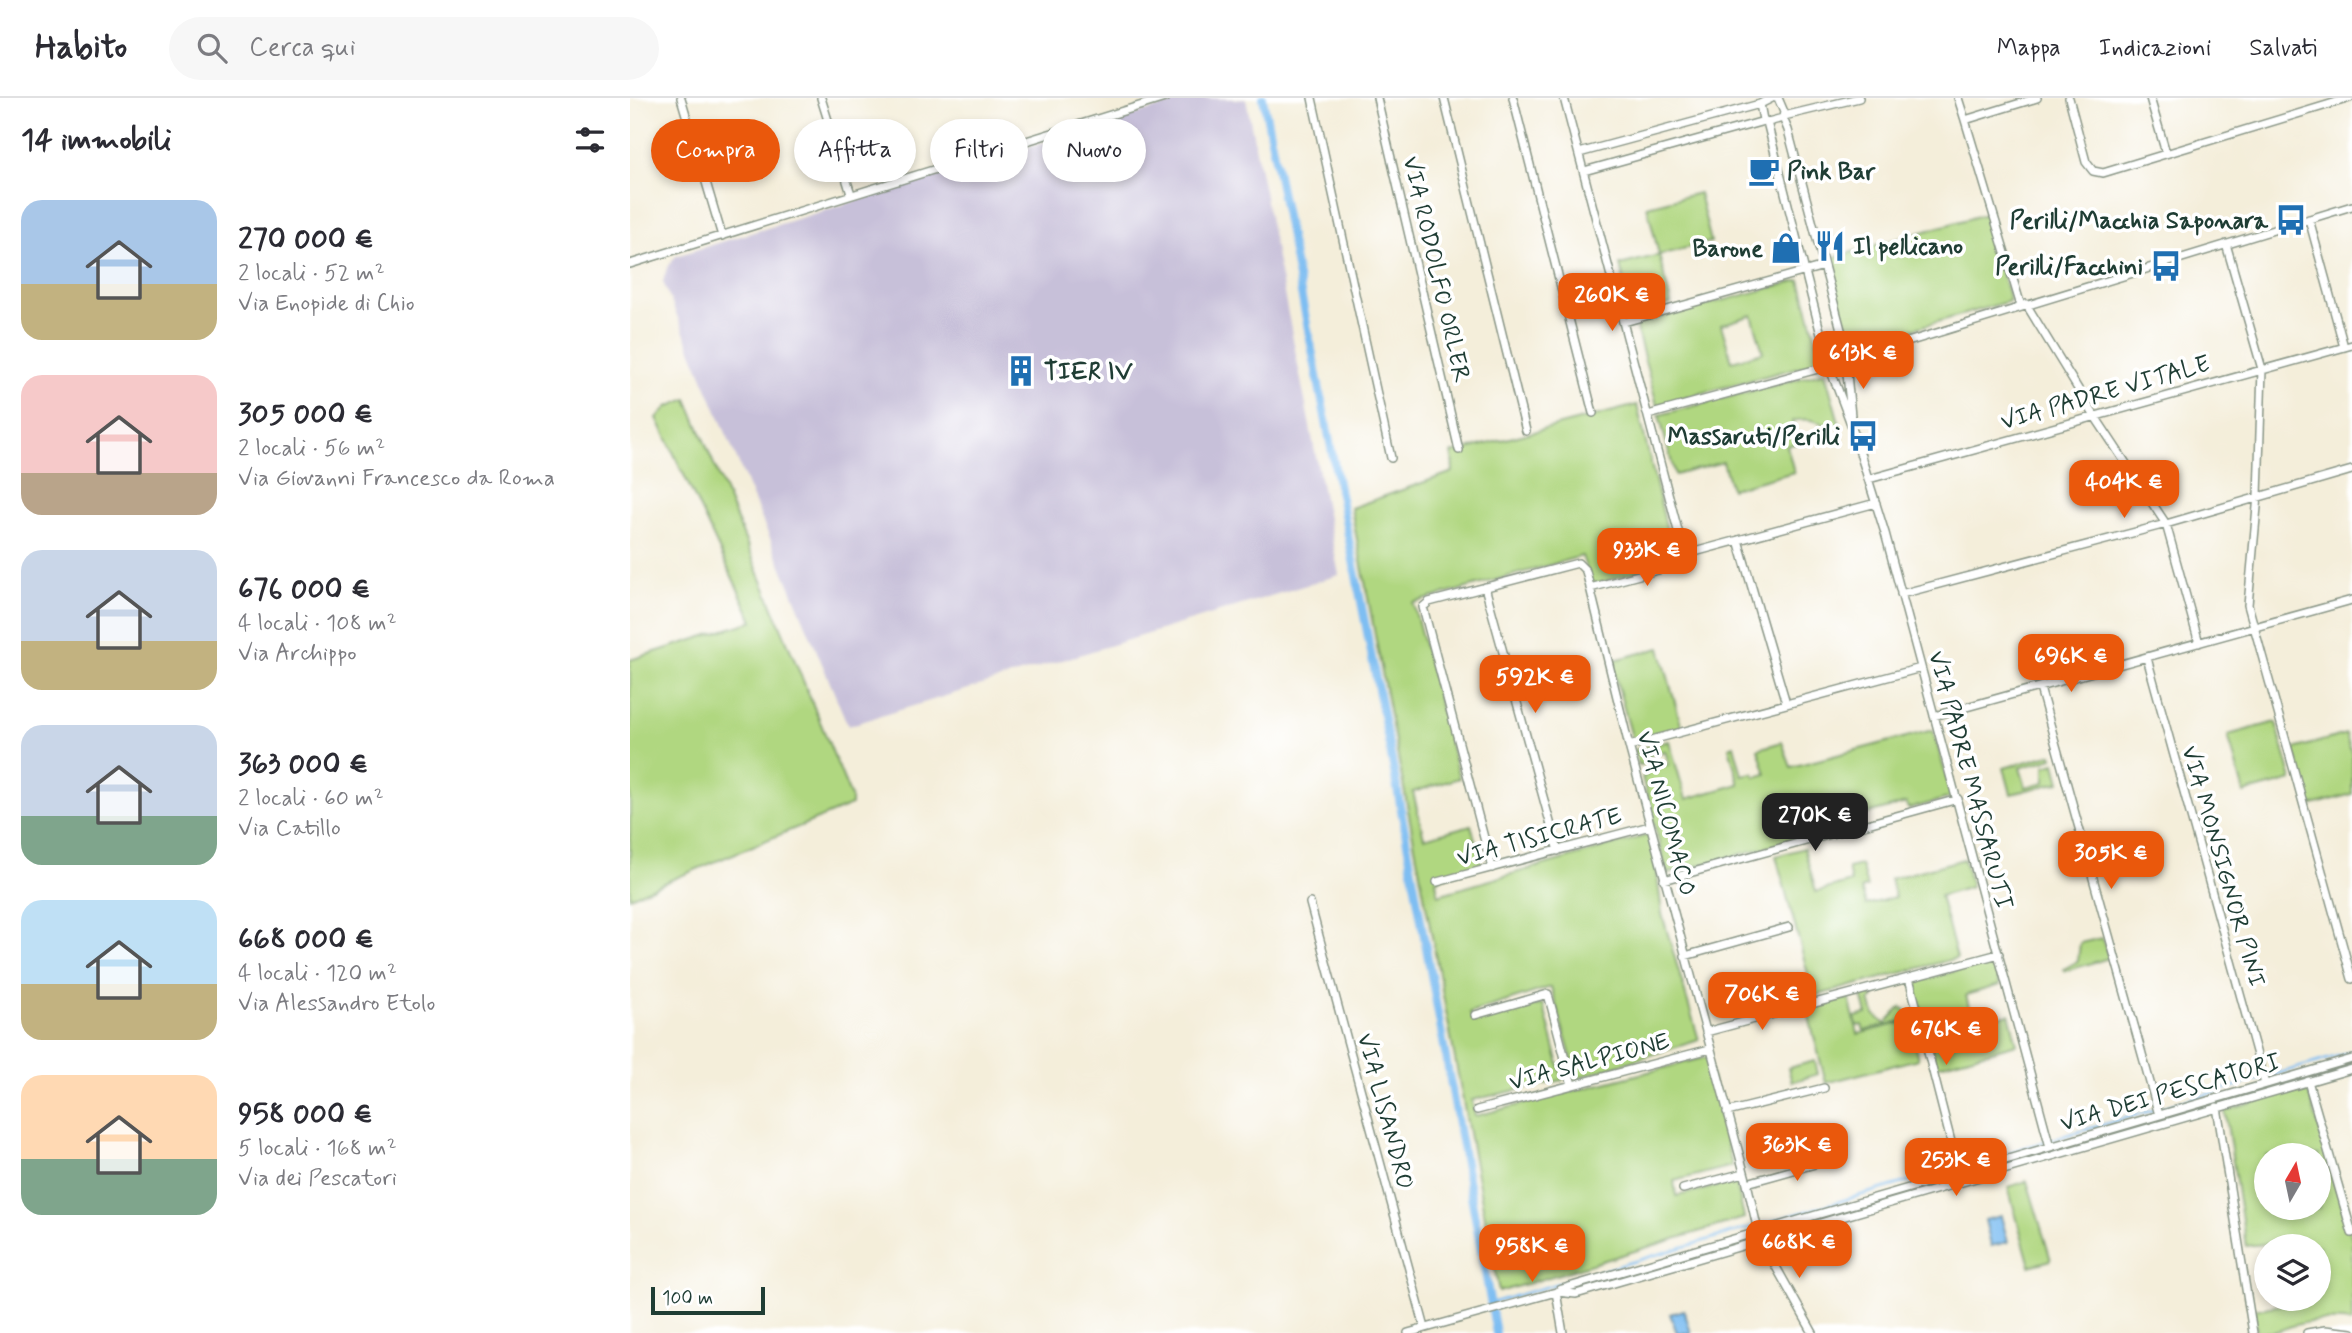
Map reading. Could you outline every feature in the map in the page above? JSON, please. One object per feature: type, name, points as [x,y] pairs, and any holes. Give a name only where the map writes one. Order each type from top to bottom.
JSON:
[{"type":"street","points":[[681,98],[722,236]]},
{"type":"street","points":[[821,98],[851,194]]},
{"type":"street","points":[[630,264],[1165,98]]},
{"type":"street","points":[[1312,98],[1391,458]]},
{"type":"street","name":"VIA RODOLFO ORLER","points":[[1377,98],[1459,450]]},
{"type":"street","points":[[1444,98],[1526,431]]},
{"type":"street","points":[[1513,98],[1592,414]]},
{"type":"street","points":[[1564,98],[1681,542],[1687,554]]},
{"type":"street","points":[[1584,170],[1859,98]]},
{"type":"street","points":[[1958,98],[2023,305],[2166,524],[2199,643]]},
{"type":"street","points":[[1965,120],[2037,98]]},
{"type":"street","points":[[2069,98],[2086,162],[2093,170],[2106,173],[2350,98]]},
{"type":"street","points":[[2150,98],[2166,153]]},
{"type":"street","name":"VIA PADRE MASSARUTI","points":[[1780,99],[1843,336],[1851,424]]},
{"type":"street","points":[[1579,153],[1763,101]]},
{"type":"street","name":"VIA PADRE MASSARUTI","points":[[1763,101],[1829,366],[1851,424],[1885,533],[2049,1142]]},
{"type":"street","points":[[1648,415],[1829,366],[2352,206]]},
{"type":"street","points":[[2309,219],[2348,346]]},
{"type":"street","points":[[2226,244],[2262,369],[2258,496],[2247,592],[2248,608],[2352,979]]},
{"type":"street","points":[[1624,322],[1824,266]]},
{"type":"street","name":"VIA PADRE VITALE","points":[[1869,479],[2348,346]]},
{"type":"street","points":[[1901,594],[2166,524],[2352,470]]},
{"type":"street","points":[[1590,588],[1658,570],[1687,554],[1876,503]]},
{"type":"street","points":[[1738,540],[1786,703]]},
{"type":"street","name":"VIA NICOMACO","points":[[1492,868],[1423,606],[1429,602],[1575,563],[1585,569],[1664,880],[1757,1227]]},
{"type":"street","points":[[1485,587],[1558,851]]},
{"type":"street","points":[[1934,716],[2352,600]]},
{"type":"street","name":"VIA MONSIGNOR PINI","points":[[2147,658],[2263,1079]]},
{"type":"street","points":[[1629,746],[1920,668]]},
{"type":"street","points":[[2040,688],[2157,1109]]},
{"type":"street","points":[[1664,880],[1958,799]]},
{"type":"street","name":"VIA TISICRATE","points":[[1437,882],[1650,826]]},
{"type":"street","name":"VIA LISANDRO","points":[[1310,903],[1424,1328]]},
{"type":"street","points":[[1685,956],[1789,927]]},
{"type":"street","points":[[1706,1032],[1999,954]]},
{"type":"street","points":[[1909,978],[1958,1169]]},
{"type":"street","points":[[1475,1015],[1548,994],[1572,1085]]},
{"type":"street","name":"VIA SALPIONE","points":[[1477,1110],[1710,1049]]},
{"type":"street","name":"VIA DEI PESCATORI","points":[[1408,1333],[1556,1292],[1757,1227],[2157,1109],[2263,1079],[2352,1059]]},
{"type":"street","name":"VIA DEI PESCATORI","points":[[1556,1292],[1576,1294],[2352,1069]]},
{"type":"street","points":[[2308,1081],[2352,1233]]},
{"type":"street","points":[[1727,1112],[1824,1087]]},
{"type":"street","points":[[2217,1107],[2253,1333]]},
{"type":"street","points":[[1747,1183],[1840,1157]]},
{"type":"street","points":[[1683,1189],[1744,1172]]},
{"type":"street","points":[[1761,1240],[1813,1333]]},
{"type":"street","points":[[1556,1292],[1563,1333]]},
{"type":"street","points":[[2307,1333],[2325,1330],[2352,1333]]},
{"type":"shaded area","points":[[1190,98],[1246,99],[1339,575],[848,726],[663,282],[667,268],[676,256],[930,178],[930,182],[1028,182],[1028,148],[1042,143],[1042,182],[1146,182],[1146,119],[1122,119]]},
{"type":"green space","points":[[1699,193],[1711,242],[1659,255],[1647,206]]},
{"type":"green space","points":[[1985,214],[2010,301],[1853,346],[1828,259]]},
{"type":"green space","points":[[1659,255],[1671,304],[1632,314],[1620,265]]},
{"type":"green space","points":[[1800,280],[1822,361],[1657,405],[1635,324]],"holes":[[[1752,315],[1763,352],[1732,361],[1721,325]]]},
{"type":"green space","points":[[1825,372],[1840,426],[1828,426],[1808,420],[1793,421],[1798,443],[1787,446],[1794,472],[1731,489],[1723,462],[1675,475],[1659,415]]},
{"type":"green space","points":[[687,399],[851,797],[851,805],[630,897],[630,660],[753,621],[657,418],[667,407]]},
{"type":"green space","points":[[1637,405],[1672,551],[1661,564],[1596,584],[1591,582],[1582,556],[1413,603],[1459,778],[1413,792],[1424,838],[1471,825],[1482,864],[1436,880],[1438,895],[1652,834],[1662,914],[1699,1040],[1577,1078],[1551,987],[1470,1013],[1473,1021],[1543,1004],[1563,1080],[1472,1100],[1475,1116],[1707,1057],[1732,1166],[1674,1181],[1676,1196],[1736,1182],[1744,1218],[1499,1292],[1351,508],[1453,472],[1452,453]]},
{"type":"green space","points":[[1660,648],[1682,728],[1633,741],[1611,661]]},
{"type":"green space","points":[[2276,722],[2292,780],[2244,793],[2228,735]]},
{"type":"green space","points":[[1933,730],[1952,797],[1909,809],[1906,803],[1858,817],[1857,823],[1667,874],[1642,777],[1647,775],[1646,771],[1669,764],[1665,751],[1649,755],[1651,763],[1639,765],[1634,750],[1669,741],[1686,799],[1739,784],[1729,747],[1734,745],[1742,775],[1754,773],[1755,777],[1766,774],[1758,749],[1782,742],[1791,767]]},
{"type":"green space","points":[[2346,734],[2352,756],[2352,794],[2310,806],[2294,749]]},
{"type":"green space","points":[[2052,754],[2053,758],[2020,768],[2026,787],[2045,782],[2045,766],[2055,763],[2060,782],[2011,794],[2004,768]]},
{"type":"green space","points":[[1804,848],[1816,892],[1851,882],[1848,868],[1861,865],[1867,887],[1861,889],[1866,905],[1895,897],[1890,879],[1964,859],[1971,887],[1940,896],[1957,958],[1814,996],[1776,856]]},
{"type":"green space","points":[[2102,938],[2109,958],[2065,971],[2064,969],[2078,961],[2080,943]]},
{"type":"green space","points":[[1993,961],[2000,985],[1966,995],[1973,1023],[2009,1014],[2017,1044],[1936,1066],[1914,982]]},
{"type":"green space","points":[[1872,992],[1874,998],[1870,1000],[1874,1014],[1885,1024],[1901,1007],[1905,1010],[1905,1020],[1864,1031],[1862,1025],[1857,1026],[1855,1017],[1867,1014],[1862,995]]},
{"type":"green space","points":[[1849,998],[1858,1034],[1909,1021],[1918,1059],[1826,1083],[1807,1009]]},
{"type":"green space","points":[[1815,1061],[1818,1074],[1792,1082],[1788,1068]]},
{"type":"green space","points":[[2307,1087],[2324,1143],[2254,1143],[2254,1220],[2331,1220],[2331,1168],[2352,1239],[2352,1322],[2309,1322],[2273,1332],[2257,1333],[2253,1310],[2331,1311],[2331,1234],[2254,1234],[2254,1245],[2246,1246],[2225,1111]]},
{"type":"green space","points":[[2027,1181],[2051,1260],[2030,1266],[2008,1187]]},
{"type":"water","points":[[2001,1216],[2008,1242],[1991,1246],[1985,1220]]},
{"type":"water","points":[[1684,1310],[1691,1333],[1677,1333],[1670,1314]]},
{"type":"waterway","points":[[1263,98],[1393,766],[1496,1333]]},
{"type":"waterway","points":[[1491,1303],[2352,1052]]},
{"type":"place","name":"Pink Bar","points":[[1764,171]]},
{"type":"place","name":"Perilli/Macchia Saponara","points":[[2291,220]]},
{"type":"place","name":"Il pellicano","points":[[1830,246]]},
{"type":"place","name":"Barone","points":[[1786,248]]},
{"type":"place","name":"Perilli/Facchini","points":[[2166,266]]},
{"type":"place","name":"TIER IV","points":[[1021,371]]},
{"type":"place","name":"Massaruti/Perilli","points":[[1863,436]]}]
